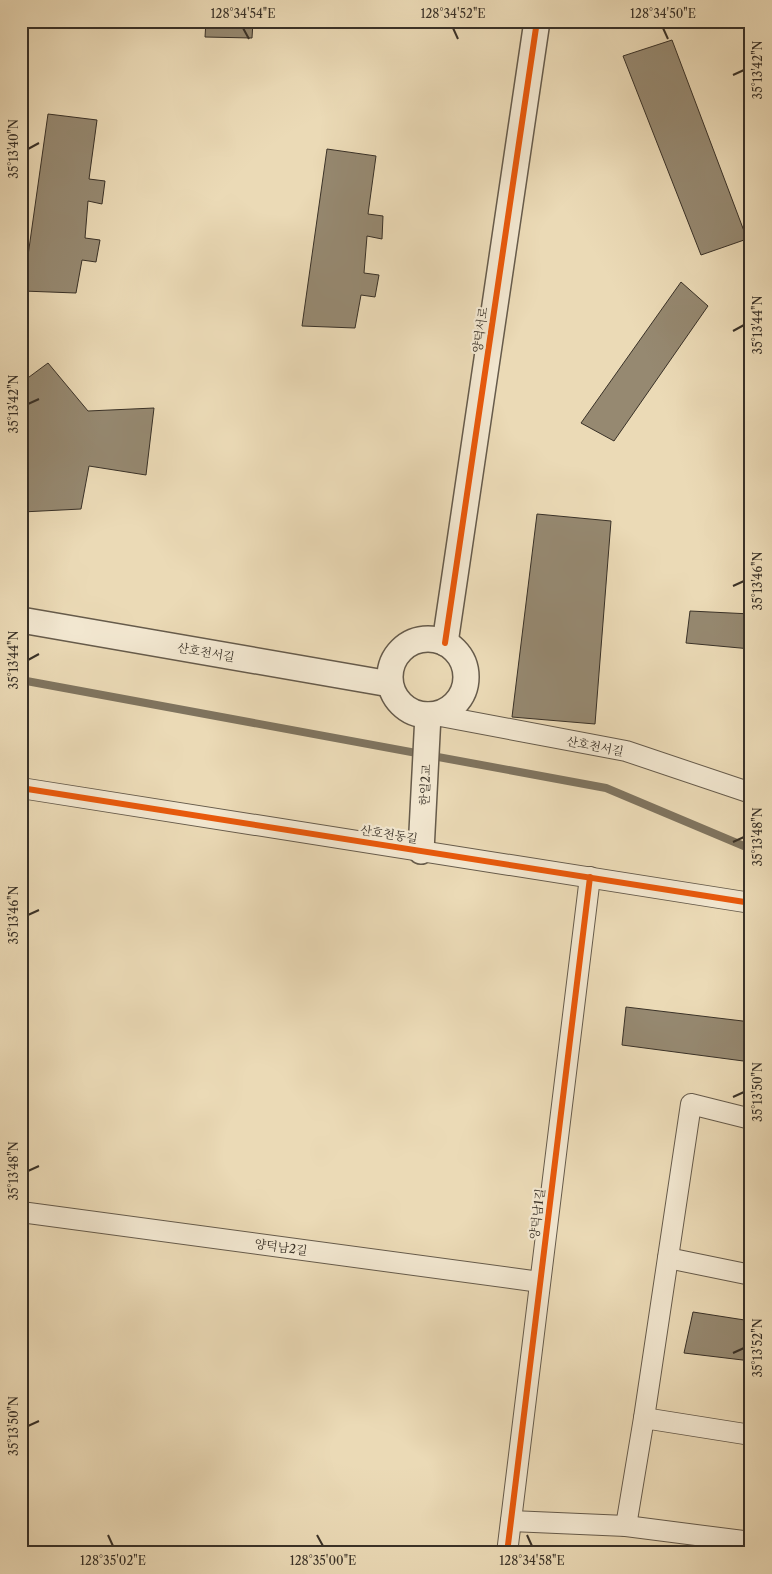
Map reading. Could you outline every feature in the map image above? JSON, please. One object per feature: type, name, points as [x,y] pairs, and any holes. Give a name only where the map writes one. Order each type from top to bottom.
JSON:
[{"type":"street","name":"양덕서로","points":[[445,643],[537,21]]},
{"type":"street","name":"산호천서길","points":[[21,620],[390,684]]},
{"type":"street","points":[[422,639],[445,643],[455,650],[462,659],[466,682],[463,694],[456,704],[430,721],[401,705],[394,695],[390,684],[390,672],[394,661],[405,647],[422,639]]},
{"type":"street","name":"산호천서길","points":[[430,721],[626,751],[751,793]]},
{"type":"street","name":"한일2교","points":[[422,844],[430,721]]},
{"type":"street","name":"산호천동길","points":[[21,788],[422,844],[590,877],[748,904]]},
{"type":"street","name":"양덕남1길","points":[[507,1553],[590,877]]},
{"type":"street","points":[[626,1526],[691,1104],[751,1118]]},
{"type":"street","name":"양덕남2길","points":[[21,1212],[540,1282]]},
{"type":"street","points":[[668,1258],[751,1274]]},
{"type":"street","points":[[644,1418],[751,1435]]},
{"type":"street","points":[[511,1521],[626,1526],[751,1542]]},
{"type":"building","points":[[206,21],[253,21],[252,38],[205,37]]},
{"type":"building","points":[[672,40],[747,239],[701,255],[623,56]]},
{"type":"building","points":[[48,114],[97,120],[89,179],[105,181],[102,204],[88,201],[85,238],[100,240],[96,262],[82,260],[76,293],[23,291]]},
{"type":"building","points":[[327,149],[376,156],[368,214],[383,216],[382,239],[367,236],[364,273],[379,275],[375,297],[361,295],[355,328],[302,326]]},
{"type":"building","points":[[681,282],[708,306],[614,441],[581,423]]},
{"type":"building","points":[[48,363],[88,411],[154,408],[146,475],[89,466],[81,509],[22,512],[21,383]]},
{"type":"building","points":[[537,514],[611,521],[595,724],[512,717]]},
{"type":"building","points":[[690,611],[751,614],[751,649],[686,643]]},
{"type":"building","points":[[626,1007],[751,1022],[751,1062],[622,1045]]},
{"type":"building","points":[[693,1312],[751,1321],[751,1361],[684,1353]]},
{"type":"waterway","points":[[21,680],[606,788],[751,849]]},
{"type":"cycle path","points":[[445,643],[537,21]]},
{"type":"cycle path","points":[[21,788],[751,903]]},
{"type":"cycle path","points":[[507,1553],[590,877]]}]
